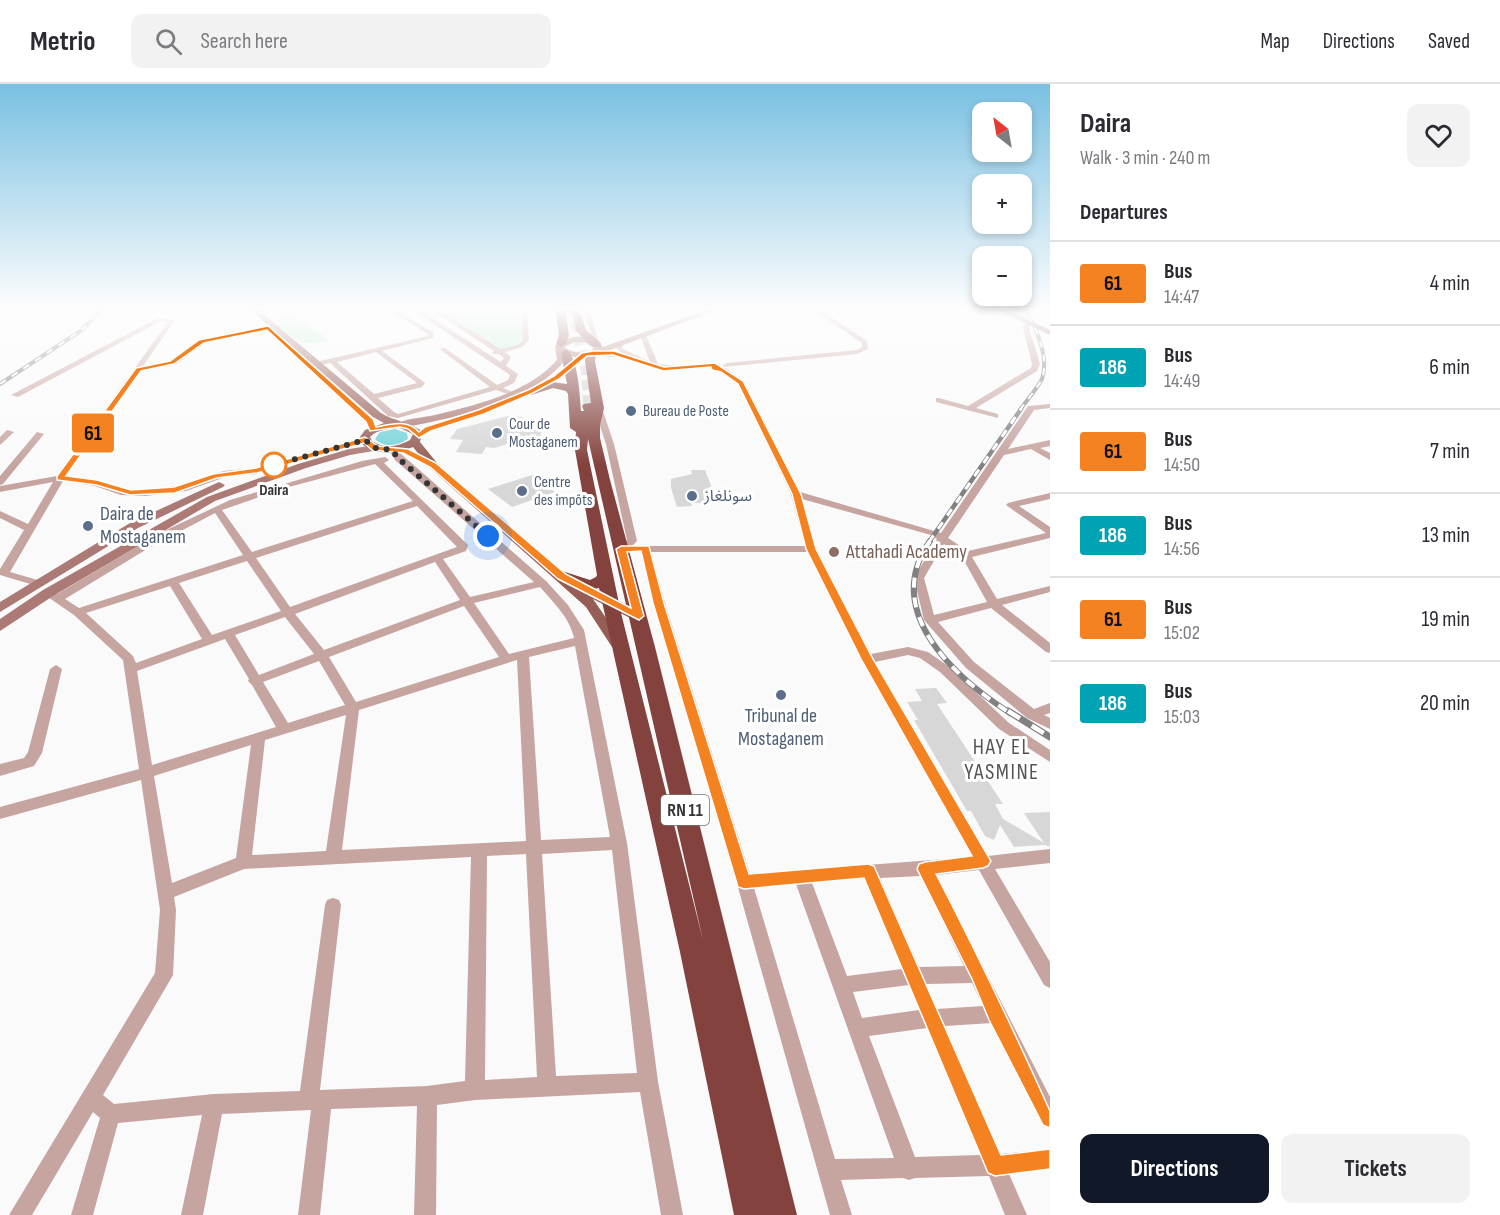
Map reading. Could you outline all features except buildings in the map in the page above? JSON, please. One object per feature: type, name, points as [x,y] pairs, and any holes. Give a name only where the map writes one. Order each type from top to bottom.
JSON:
[{"type":"highway","points":[[567,360],[585,403]]},
{"type":"highway","points":[[585,403],[590,360]]},
{"type":"highway","points":[[531,392],[558,385],[567,386],[585,403]]},
{"type":"highway","name":"RN 11","points":[[585,403],[587,444],[610,602],[693,952],[750,1215]]},
{"type":"highway","name":"RN 11","points":[[587,444],[621,549],[639,616],[782,1215]]},
{"type":"highway","points":[[562,576],[591,585],[604,580],[605,572]]},
{"type":"main road","points":[[303,360],[370,421],[373,430]]},
{"type":"main road","points":[[314,360],[377,415],[397,425],[411,428],[433,465]]},
{"type":"main road","points":[[372,450],[367,434],[373,430],[462,411],[511,393],[554,369],[561,360]]},
{"type":"main road","points":[[395,452],[417,439],[428,429],[481,412],[531,392],[570,368],[579,360]]},
{"type":"main road","points":[[0,626],[169,508],[195,494],[257,471],[372,450]]},
{"type":"main road","points":[[0,608],[47,592],[211,499],[302,466],[349,452],[372,450],[413,454],[433,465],[562,576],[591,604],[605,623],[621,652]]},
{"type":"main road","points":[[562,576],[639,616]]},
{"type":"street","points":[[15,394],[82,360]]},
{"type":"street","points":[[20,1215],[164,975],[168,910],[129,659],[78,612],[47,592],[2,572],[60,478],[145,360]]},
{"type":"street","points":[[139,369],[172,363],[177,360]]},
{"type":"street","points":[[319,364],[338,360]]},
{"type":"street","points":[[372,397],[419,385],[421,382],[390,360]]},
{"type":"street","points":[[460,360],[496,388],[511,393]]},
{"type":"street","points":[[332,361],[390,414],[398,416],[496,388],[514,378],[514,374],[492,360]]},
{"type":"street","points":[[502,366],[507,360]]},
{"type":"street","points":[[636,360],[663,369],[782,360]]},
{"type":"street","points":[[653,360],[656,367]]},
{"type":"street","points":[[969,409],[1034,369],[1035,360]]},
{"type":"street","points":[[722,366],[741,383],[796,494],[811,549],[867,659],[1050,979]]},
{"type":"street","points":[[939,400],[995,416]]},
{"type":"street","points":[[585,403],[610,444],[632,541],[621,549]]},
{"type":"street","points":[[1050,406],[1031,408],[1004,452],[942,539],[919,578],[930,620],[970,665],[1032,714],[1050,724]]},
{"type":"street","points":[[0,442],[10,432]]},
{"type":"street","points":[[0,482],[40,434]]},
{"type":"street","points":[[1004,452],[1050,443]]},
{"type":"street","points":[[1031,446],[1050,457]]},
{"type":"street","points":[[47,592],[217,509],[372,450],[464,547],[438,559],[131,669]]},
{"type":"street","points":[[395,452],[542,583],[564,608],[578,630],[619,843],[648,1082],[672,1215]]},
{"type":"street","points":[[0,489],[60,478],[97,483],[121,492],[145,493],[186,488],[224,474],[257,471]]},
{"type":"street","points":[[796,494],[935,533],[966,555],[994,604],[1050,649]]},
{"type":"street","points":[[1050,496],[1011,506],[1050,533]]},
{"type":"street","points":[[78,612],[419,502]]},
{"type":"street","points":[[217,509],[288,613],[322,656],[353,708],[333,856]]},
{"type":"street","points":[[0,514],[30,529]]},
{"type":"street","points":[[966,555],[1050,533]]},
{"type":"street","points":[[645,548],[659,603],[744,882],[841,1215]]},
{"type":"street","points":[[621,549],[811,549]]},
{"type":"street","points":[[438,559],[506,659]]},
{"type":"street","points":[[172,580],[209,640]]},
{"type":"street","points":[[254,681],[467,601],[542,583]]},
{"type":"street","points":[[930,620],[1050,589]]},
{"type":"street","points":[[229,635],[254,681],[285,730]]},
{"type":"street","points":[[0,813],[145,773],[506,659],[579,641]]},
{"type":"street","points":[[867,659],[908,651],[924,655],[944,669],[1004,726],[1050,757]]},
{"type":"street","points":[[523,654],[548,1086]]},
{"type":"street","points":[[0,770],[29,762],[34,753],[56,669]]},
{"type":"street","points":[[1032,714],[1050,708]]},
{"type":"street","points":[[243,862],[259,738]]},
{"type":"street","points":[[165,893],[243,862],[333,856],[479,852],[619,843]]},
{"type":"street","points":[[475,1090],[479,852]]},
{"type":"street","points":[[744,882],[868,870],[925,869],[983,861],[1050,856]]},
{"type":"street","points":[[925,869],[979,974],[995,1014],[1050,1118]]},
{"type":"street","points":[[868,870],[1016,1215]]},
{"type":"street","points":[[802,878],[909,1170]]},
{"type":"street","points":[[309,1215],[316,1100],[333,905]]},
{"type":"street","points":[[842,985],[914,976],[979,974]]},
{"type":"street","points":[[857,1028],[932,1018],[995,1014]]},
{"type":"street","points":[[92,1098],[111,1114],[214,1104],[427,1096],[475,1090],[648,1082]]},
{"type":"street","points":[[426,1215],[427,1096]]},
{"type":"street","points":[[192,1215],[214,1104]]},
{"type":"street","points":[[82,1215],[111,1114]]},
{"type":"street","points":[[828,1170],[909,1170],[995,1166],[1050,1159]]},
{"type":"water","points":[[395,429],[407,433],[408,439],[391,445],[383,444],[375,439],[380,432]]},
{"type":"tunnel","points":[[583,360],[588,406]]},
{"type":"railway","points":[[0,384],[37,360]]},
{"type":"railway","points":[[1020,410],[1042,379],[1044,360]]},
{"type":"railway","points":[[929,542],[1021,409]]},
{"type":"railway","points":[[930,541],[917,567],[914,592],[919,617],[931,640],[947,661],[967,681],[1010,713]]},
{"type":"railway","points":[[1008,711],[1050,737]]},
{"type":"bus line","name":"61","points":[[177,360],[172,363],[139,369],[60,478],[97,483],[130,493],[175,490],[216,476],[257,471],[365,440],[375,448],[396,449],[421,457],[562,576],[639,616],[621,549],[645,548],[659,603],[744,882],[868,870],[995,1166],[1050,1159]]},
{"type":"bus line","name":"61","points":[[303,360],[372,423],[373,430],[379,427],[400,425],[415,430],[419,436],[428,429],[481,412],[531,392],[579,360]]},
{"type":"bus line","name":"61","points":[[632,360],[663,369],[715,365],[713,366],[715,368],[723,370],[741,383],[796,494],[811,549],[867,659],[983,861],[925,869],[979,974],[995,1014],[1050,1118]]},
{"type":"place","name":"Bureau de Poste","points":[[631,411]]},
{"type":"place","name":"Cour de Mostaganem","points":[[497,433]]},
{"type":"place","name":"Daira","points":[[274,465]]},
{"type":"place","name":"Centre des impôts","points":[[522,491]]},
{"type":"place","name":"سونلغاز","points":[[692,496]]},
{"type":"place","name":"Daira de Mostaganem","points":[[88,526]]},
{"type":"place","name":"Attahadi Academy","points":[[834,552]]},
{"type":"place","name":"Tribunal de Mostaganem","points":[[781,695]]},
{"type":"district","name":"HAY EL YASMINE","points":[[1002,760]]},
{"type":"route","points":[[274,465],[365,440],[375,448],[392,450],[398,458],[488,536]]}]
